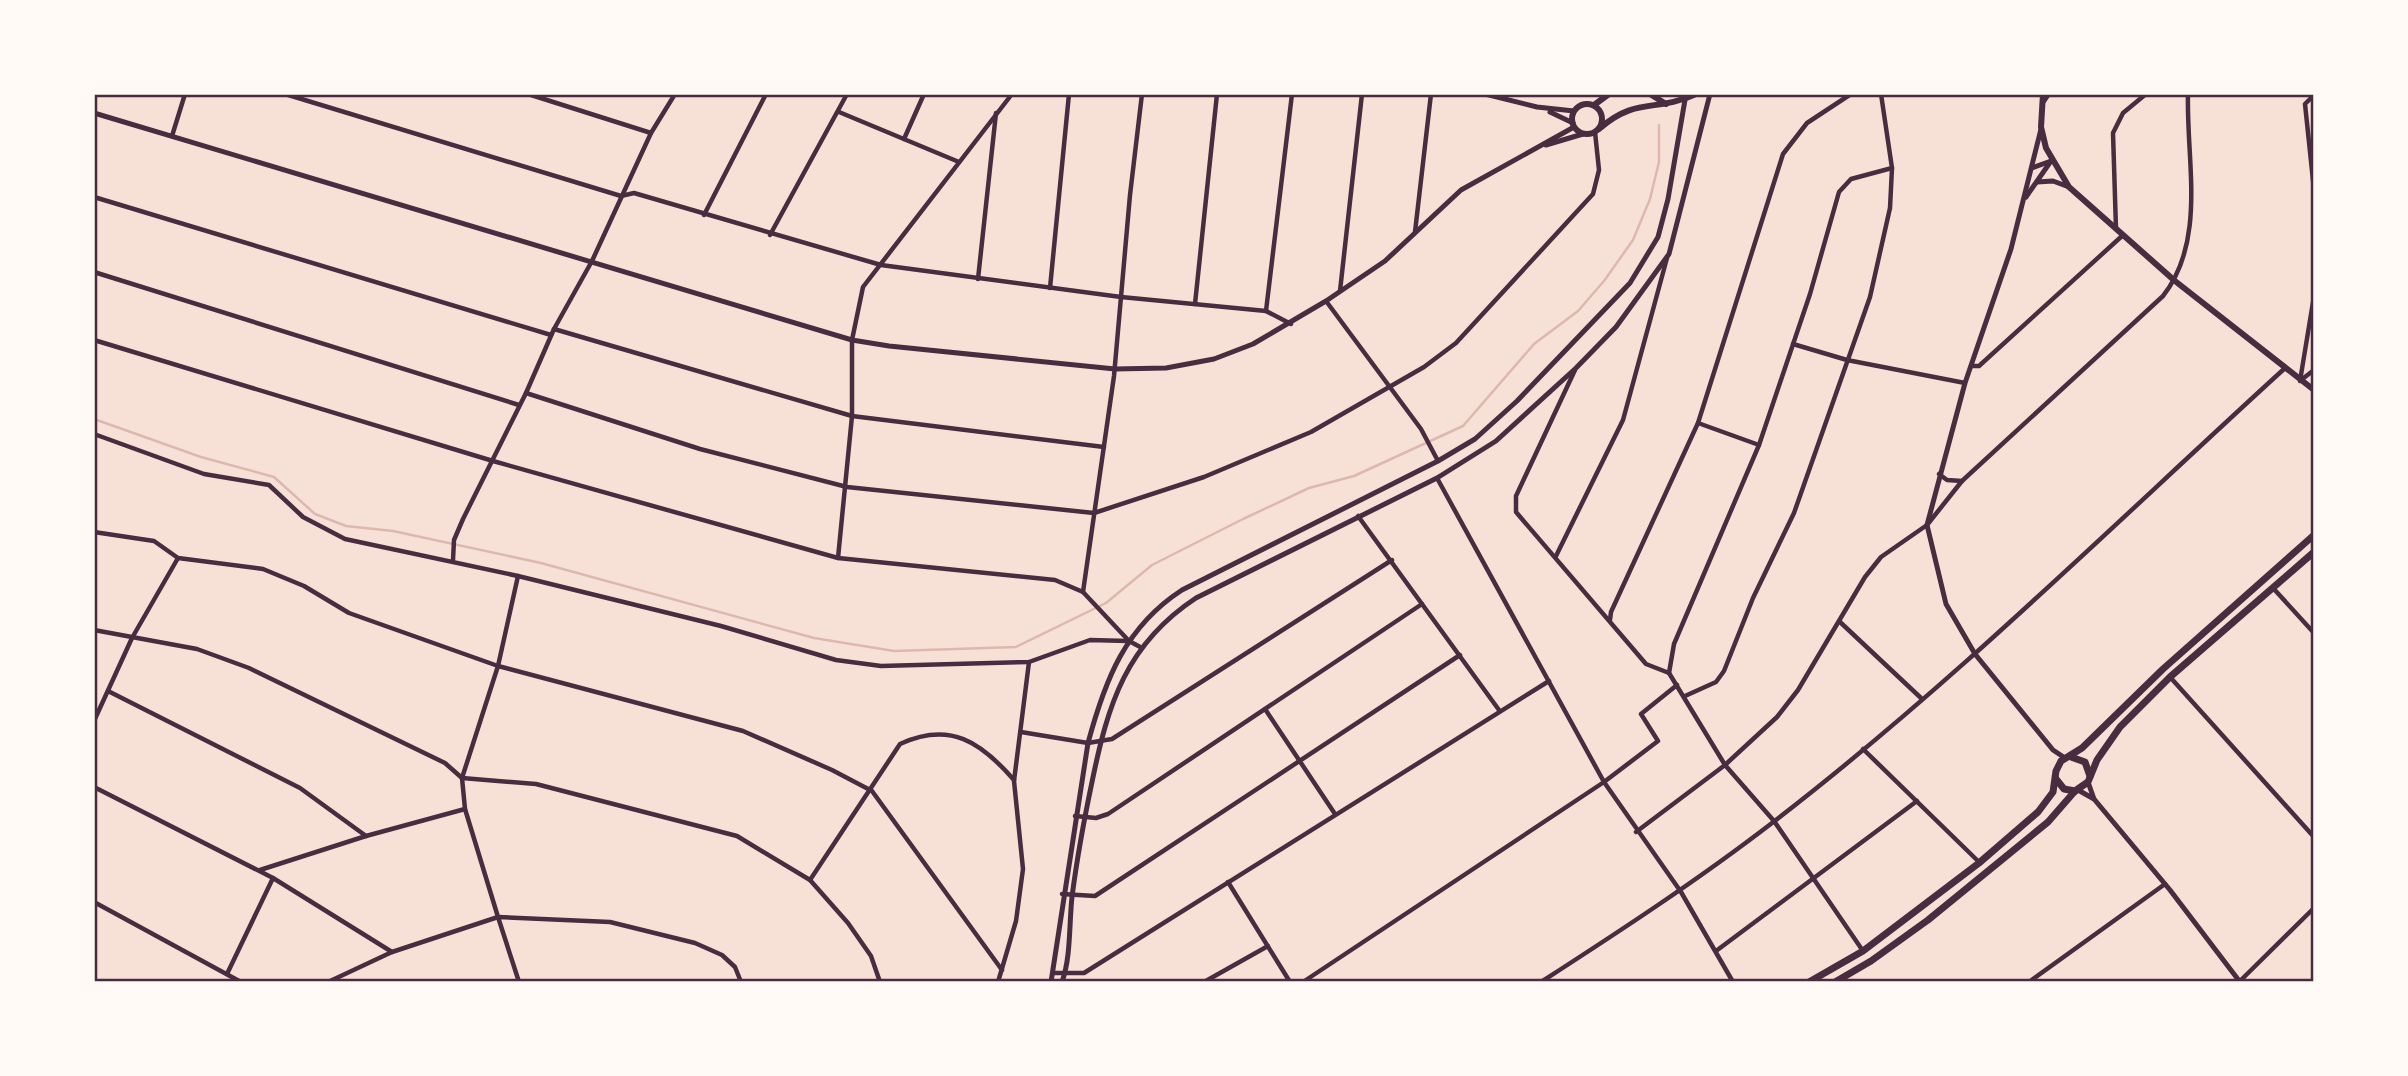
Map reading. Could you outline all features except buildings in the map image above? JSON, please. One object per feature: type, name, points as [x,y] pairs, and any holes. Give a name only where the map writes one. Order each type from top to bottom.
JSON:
[{"type":"main road","points":[[1609,94],[1594,105],[1584,104],[1574,111],[1573,125],[1583,134],[1597,131],[1621,111],[1636,106],[1667,105],[1696,94]]},
{"type":"main road","points":[[1650,94],[1667,105]]},
{"type":"main road","points":[[2037,94],[2042,105]]},
{"type":"main road","points":[[2043,94],[2041,127],[2052,161],[2069,187],[2175,281],[2314,390]]},
{"type":"main road","points":[[1594,105],[1602,116],[1597,131]]},
{"type":"main road","points":[[1809,982],[1863,951],[1979,863],[2048,803],[2053,792],[2056,770],[2068,757],[2314,535]]},
{"type":"main road","points":[[1835,982],[1871,961],[1973,886],[2048,822],[2089,779],[2096,760],[2113,736],[2170,677],[2314,552]]},
{"type":"main road","points":[[2068,757],[2085,762],[2089,779]]},
{"type":"main road","points":[[2056,770],[2060,786],[2076,791]]},
{"type":"street","points":[[172,136],[185,94]]},
{"type":"street","points":[[285,94],[621,196],[634,193],[770,235],[881,265],[1121,298],[1266,311],[1291,324]]},
{"type":"street","points":[[528,94],[651,133]]},
{"type":"street","points":[[453,557],[454,540],[526,393],[551,335],[592,261],[651,133],[675,94]]},
{"type":"street","points":[[704,215],[766,94]]},
{"type":"street","points":[[770,235],[847,94]]},
{"type":"street","points":[[904,139],[924,94]]},
{"type":"street","points":[[838,558],[852,416],[852,340],[863,287],[1012,94]]},
{"type":"street","points":[[1050,288],[1069,94]]},
{"type":"street","points":[[1083,593],[1115,369],[1142,94]]},
{"type":"street","points":[[1195,304],[1217,94]]},
{"type":"street","points":[[1266,311],[1292,94]]},
{"type":"street","points":[[1340,291],[1362,94]]},
{"type":"street","points":[[1415,232],[1431,94]]},
{"type":"street","points":[[1485,94],[1537,107],[1574,111]]},
{"type":"street","points":[[1556,556],[1623,420],[1710,94]]},
{"type":"street","points":[[1610,623],[1611,612],[1698,423],[1783,154],[1807,123],[1851,94]]},
{"type":"street","points":[[1685,696],[1716,682],[1724,671],[1753,598],[1794,513],[1870,297],[1887,231],[1892,168],[1881,94]]},
{"type":"street","points":[[2042,105],[2049,94]]},
{"type":"street","points":[[2116,230],[2113,133],[2123,113],[2146,94]]},
{"type":"street","points":[[1636,832],[1725,765],[1777,717],[1798,690],[1865,577],[1881,557],[1927,525],[1962,481],[2163,296],[2175,281],[2181,270],[2188,237],[2191,177],[2188,94]]},
{"type":"street","points":[[2314,95],[2305,104],[2314,190]]},
{"type":"street","points":[[1051,982],[1062,894],[1088,743],[1098,707],[1129,641],[1147,616],[1182,590],[1438,460],[1475,439],[1517,401],[1630,283],[1658,237],[1668,199],[1684,98]]},
{"type":"street","points":[[1537,107],[1573,125]]},
{"type":"street","points":[[839,112],[958,162]]},
{"type":"street","points":[[978,279],[997,112]]},
{"type":"street","points":[[94,113],[852,340],[1115,369],[1166,369],[1214,359],[1253,344],[1291,324],[1385,261],[1461,190],[1573,125]]},
{"type":"street","points":[[2041,127],[2011,249],[1965,383],[1927,525],[1946,604],[1975,654],[2053,750],[2068,757]]},
{"type":"street","points":[[526,393],[700,449],[847,487],[1094,513],[1203,477],[1311,432],[1389,387],[1457,343],[1593,194],[1599,170],[1597,131]]},
{"type":"street","points":[[1536,148],[1583,134]]},
{"type":"street","points":[[2030,169],[2036,164],[2052,161]]},
{"type":"street","points":[[2020,212],[2030,188],[2052,161]]},
{"type":"street","points":[[1669,673],[1674,643],[1759,445],[1839,192],[1851,179],[1892,168]]},
{"type":"street","points":[[2037,182],[2053,181],[2069,187]]},
{"type":"street","points":[[94,197],[551,335]]},
{"type":"street","points":[[1971,366],[1979,366],[2122,236]]},
{"type":"street","points":[[1063,978],[1084,817],[1100,743],[1111,703],[1124,674],[1142,648],[1170,615],[1196,598],[1437,478],[1496,441],[1576,368],[1616,327],[1668,254]]},
{"type":"street","points":[[94,272],[519,405]]},
{"type":"street","points":[[2300,381],[2314,296]]},
{"type":"street","points":[[1326,301],[1421,429],[1438,460]]},
{"type":"street","points":[[554,329],[852,416],[1104,447]]},
{"type":"street","points":[[94,340],[493,461],[838,558],[1055,580],[1083,593],[1129,641],[1142,648]]},
{"type":"street","points":[[1793,344],[1847,360],[1965,383]]},
{"type":"street","points":[[1576,368],[1514,506],[1646,664],[1669,673],[1725,765],[1774,821],[1863,951]]},
{"type":"street","points":[[1541,982],[1681,892],[1863,749],[1975,654],[2284,369]]},
{"type":"street","points":[[2300,381],[2314,370]]},
{"type":"street","points":[[1698,423],[1759,445]]},
{"type":"street","points":[[94,434],[204,474],[269,485],[303,517],[345,539],[453,557],[518,576],[721,626],[836,660],[881,666],[1029,662],[1090,640],[1129,641]]},
{"type":"street","points":[[1939,473],[1947,480],[1962,481]]},
{"type":"street","points":[[1437,478],[1604,782],[1636,832],[1681,892],[1733,982]]},
{"type":"street","points":[[1358,516],[1499,710]]},
{"type":"street","points":[[94,531],[154,541],[178,558],[263,569],[304,586],[349,613],[498,666],[743,731],[872,791],[1002,970]]},
{"type":"street","points":[[94,721],[132,638],[178,558]]},
{"type":"street","points":[[1021,732],[1088,743],[1112,739],[1392,560]]},
{"type":"street","points":[[518,576],[498,666],[462,778],[466,809],[519,982]]},
{"type":"street","points":[[2272,587],[2314,633]]},
{"type":"street","points":[[1075,816],[1108,814],[1422,604]]},
{"type":"street","points":[[1840,622],[1921,698]]},
{"type":"street","points":[[94,630],[197,649],[248,668],[445,763],[462,778],[536,784],[737,836],[810,880],[856,934],[871,956],[880,982]]},
{"type":"street","points":[[1062,894],[1095,896],[1460,655]]},
{"type":"street","points":[[998,982],[1016,921],[1023,870],[1014,781],[1029,662]]},
{"type":"street","points":[[2170,677],[2314,837]]},
{"type":"street","points":[[1054,973],[1063,978],[1084,973],[1549,681]]},
{"type":"street","points":[[1303,982],[1604,782],[1658,741],[1642,714],[1677,685]]},
{"type":"street","points":[[108,691],[300,788],[366,836]]},
{"type":"street","points":[[1265,709],[1335,814]]},
{"type":"street","points":[[810,880],[872,791],[900,744],[922,735],[942,733],[974,742],[996,760],[1014,781]]},
{"type":"street","points":[[1863,749],[1976,857],[1979,863]]},
{"type":"street","points":[[2053,750],[2056,770]]},
{"type":"street","points":[[2089,779],[2094,799],[2165,884],[2239,981],[2314,908]]},
{"type":"street","points":[[94,787],[273,877],[392,952]]},
{"type":"street","points":[[2076,791],[2094,799]]},
{"type":"street","points":[[1716,951],[1917,801]]},
{"type":"street","points":[[260,870],[366,836],[466,809]]},
{"type":"street","points":[[227,974],[273,877]]},
{"type":"street","points":[[1227,882],[1290,982]]},
{"type":"street","points":[[2029,982],[2165,884]]},
{"type":"street","points":[[94,902],[241,982]]},
{"type":"street","points":[[328,982],[392,952],[498,917],[610,922],[695,943],[722,956],[735,967],[741,982]]},
{"type":"street","points":[[1204,982],[1268,946]]},
{"type":"waterway","points":[[94,419],[201,457],[274,477],[315,514],[346,526],[393,531],[541,563],[814,638],[894,651],[1016,647],[1106,603],[1152,565],[1243,519],[1309,488],[1354,476],[1463,426],[1534,344],[1578,311],[1604,281],[1633,240],[1650,199],[1659,162],[1659,125]]}]
